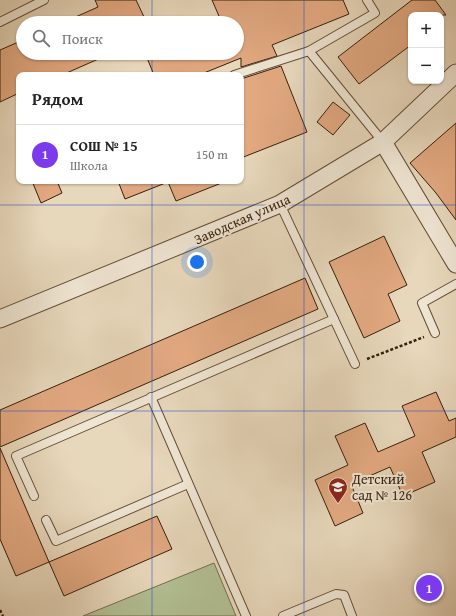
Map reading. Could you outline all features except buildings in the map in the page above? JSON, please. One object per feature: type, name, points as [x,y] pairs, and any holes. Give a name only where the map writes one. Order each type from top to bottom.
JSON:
[{"type":"street","name":"Заводская улица","points":[[0,320],[280,204],[383,142],[456,73]]},
{"type":"street","points":[[383,142],[456,264]]},
{"type":"lane","points":[[0,22],[44,0]]},
{"type":"lane","points":[[243,72],[309,51],[374,13],[368,0]]},
{"type":"lane","points":[[309,51],[383,142]]},
{"type":"lane","points":[[280,204],[355,364]]},
{"type":"lane","points":[[434,333],[422,303],[456,284]]},
{"type":"lane","points":[[34,496],[16,456],[334,319]]},
{"type":"lane","points":[[151,397],[246,616]]},
{"type":"lane","points":[[46,520],[56,541],[188,484]]},
{"type":"lane","points":[[283,616],[336,594],[344,595],[352,616]]},
{"type":"path","points":[[355,364],[434,333]]},
{"type":"path","points":[[0,610],[2,616]]},
{"type":"green space","points":[[214,563],[236,616],[83,616]]},
{"type":"place","name":"Детский сад № 126","points":[[338,504]]},
{"type":"place","name":"СОШ № 15","points":[[429,588]]}]
